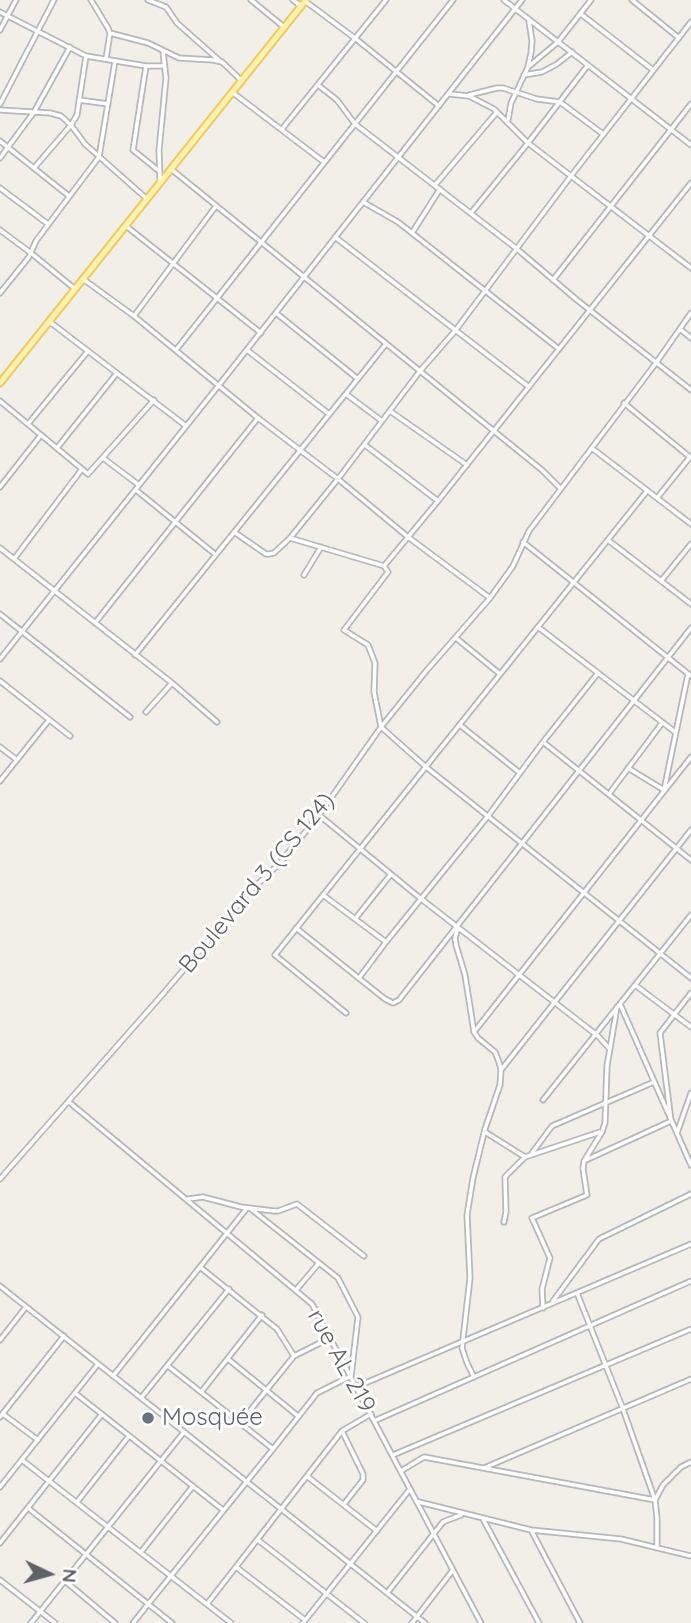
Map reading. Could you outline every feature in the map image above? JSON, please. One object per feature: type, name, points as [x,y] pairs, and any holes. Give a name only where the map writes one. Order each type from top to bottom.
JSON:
[{"type":"main road","points":[[0,383],[304,2]]},
{"type":"street","points":[[0,30],[16,0]]},
{"type":"street","points":[[0,104],[54,0]]},
{"type":"street","points":[[91,0],[107,23],[110,33],[106,59]]},
{"type":"street","points":[[148,0],[166,7],[177,23],[241,80]]},
{"type":"street","points":[[251,0],[284,27]]},
{"type":"street","points":[[293,0],[304,2],[356,39],[439,106]]},
{"type":"street","points":[[282,129],[386,0]]},
{"type":"street","points":[[176,350],[453,0]]},
{"type":"street","points":[[504,0],[691,145]]},
{"type":"street","points":[[0,659],[261,333],[522,0]]},
{"type":"street","points":[[528,67],[558,42],[592,0]]},
{"type":"street","points":[[632,0],[679,38]]},
{"type":"street","points":[[0,12],[86,56],[146,66],[164,66]]},
{"type":"street","points":[[581,14],[653,70]]},
{"type":"street","points":[[508,121],[509,108],[528,67],[532,41],[529,19]]},
{"type":"street","points":[[234,532],[266,554],[274,553],[290,538],[420,371],[455,331],[691,22]]},
{"type":"street","points":[[110,33],[148,43],[179,58],[222,62]]},
{"type":"street","points":[[0,158],[34,112],[70,47]]},
{"type":"street","points":[[160,182],[159,149],[166,78],[163,51]]},
{"type":"street","points":[[524,75],[542,72],[572,52]]},
{"type":"street","points":[[34,168],[77,115],[86,56]]},
{"type":"street","points":[[1,290],[31,253],[48,224],[99,157],[115,61]]},
{"type":"street","points":[[471,213],[588,65]]},
{"type":"street","points":[[146,66],[133,150],[159,171]]},
{"type":"street","points":[[318,85],[337,100],[355,124],[517,249],[691,390]]},
{"type":"street","points":[[448,94],[467,96],[496,88],[560,102],[603,134]]},
{"type":"street","points":[[232,92],[324,162]]},
{"type":"street","points":[[467,96],[497,112],[528,143],[691,268]]},
{"type":"street","points":[[79,100],[108,104]]},
{"type":"street","points":[[554,280],[691,104]]},
{"type":"street","points":[[0,110],[57,115],[71,125],[85,144],[147,199]]},
{"type":"street","points":[[435,185],[497,112]]},
{"type":"street","points":[[0,141],[69,196]]},
{"type":"street","points":[[171,169],[542,470],[560,488]]},
{"type":"street","points":[[384,566],[691,183]]},
{"type":"street","points":[[0,188],[48,224]]},
{"type":"street","points":[[412,233],[440,189]]},
{"type":"street","points":[[363,202],[394,219],[559,349]]},
{"type":"street","points":[[134,316],[216,206]]},
{"type":"street","points":[[126,226],[261,333]]},
{"type":"street","points":[[0,230],[75,289]]},
{"type":"street","points":[[335,237],[529,387]]},
{"type":"street","points":[[83,279],[134,316],[408,537],[490,598]]},
{"type":"street","points":[[276,313],[358,379]]},
{"type":"street","name":"Boulevard 3 (CS 124)","points":[[1,1178],[162,995],[242,899],[281,862],[319,815],[381,727],[490,598],[513,566],[529,531],[691,313]]},
{"type":"street","points":[[50,322],[186,426]]},
{"type":"street","points":[[680,329],[691,338]]},
{"type":"street","points":[[135,655],[386,344]]},
{"type":"street","points":[[247,349],[330,414]]},
{"type":"street","points":[[28,424],[88,351]]},
{"type":"street","points":[[57,448],[117,373]]},
{"type":"street","points":[[346,394],[382,421]]},
{"type":"street","points":[[0,401],[88,474],[154,400]]},
{"type":"street","points":[[624,403],[691,458],[657,498]]},
{"type":"street","points":[[390,411],[467,465]]},
{"type":"street","points":[[95,623],[258,418]]},
{"type":"street","points":[[0,487],[41,435]]},
{"type":"street","points":[[365,445],[438,501]]},
{"type":"street","points":[[592,448],[691,524]]},
{"type":"street","points":[[103,458],[216,555]]},
{"type":"street","points":[[14,559],[82,469]]},
{"type":"street","points":[[346,1013],[275,955],[647,491]]},
{"type":"street","points":[[290,538],[384,566],[388,572],[344,630],[368,645],[372,654],[376,669],[374,692],[381,727],[426,767],[691,978]]},
{"type":"street","points":[[608,540],[691,604]]},
{"type":"street","points":[[523,542],[690,675],[664,790]]},
{"type":"street","points":[[661,581],[691,544]]},
{"type":"street","points":[[304,575],[321,547]]},
{"type":"street","points":[[0,548],[172,683],[217,722]]},
{"type":"street","points":[[0,614],[130,718]]},
{"type":"street","points":[[538,627],[675,732]]},
{"type":"street","points":[[296,928],[389,1002],[399,1000],[691,628]]},
{"type":"street","points":[[456,638],[500,674]]},
{"type":"street","points":[[359,978],[598,673]]},
{"type":"street","points":[[0,681],[70,736]]},
{"type":"street","points":[[146,712],[172,683]]},
{"type":"street","points":[[0,782],[50,720]]},
{"type":"street","points":[[609,794],[663,722]]},
{"type":"street","points":[[460,725],[520,773]]},
{"type":"street","points":[[543,742],[691,860]]},
{"type":"street","points":[[0,747],[17,760]]},
{"type":"street","points":[[474,1032],[691,757]]},
{"type":"street","points":[[628,768],[664,790]]},
{"type":"street","points":[[319,815],[457,927],[596,1034],[609,1048]]},
{"type":"street","points":[[501,1070],[691,830]]},
{"type":"street","points":[[355,919],[391,874]]},
{"type":"street","points":[[323,895],[386,942]]},
{"type":"street","points":[[544,1100],[691,915]]},
{"type":"street","points":[[457,927],[456,945],[465,975],[474,1032],[495,1052],[501,1070],[500,1085],[484,1132],[473,1178],[467,1216],[470,1278],[463,1352],[474,1377]]},
{"type":"street","points":[[635,985],[691,1027]]},
{"type":"street","points":[[671,1121],[660,1033],[691,993]]},
{"type":"street","points":[[543,1308],[542,1289],[550,1258],[532,1218],[587,1195],[584,1161],[605,1123],[609,1048],[619,1005]]},
{"type":"street","points":[[619,1005],[691,1165]]},
{"type":"street","points":[[504,1222],[505,1177],[528,1156],[552,1126],[654,1082]]},
{"type":"street","points":[[677,1133],[691,1093]]},
{"type":"street","name":"rue AL 219","points":[[69,1101],[312,1304],[481,1623]]},
{"type":"street","points":[[584,1161],[671,1121]]},
{"type":"street","points":[[484,1132],[528,1156],[602,1132]]},
{"type":"street","points":[[552,1304],[599,1239],[691,1194]]},
{"type":"street","points":[[187,1199],[203,1197],[249,1208],[278,1211],[292,1205],[301,1206],[364,1256]]},
{"type":"street","points":[[113,1376],[249,1208]]},
{"type":"street","points":[[133,1623],[317,1393],[351,1376],[358,1317],[338,1278],[249,1208]]},
{"type":"street","points":[[356,1387],[691,1244]]},
{"type":"street","points":[[296,1290],[319,1262]]},
{"type":"street","points":[[200,1267],[280,1331],[294,1356]]},
{"type":"street","points":[[374,1421],[691,1281]]},
{"type":"street","points":[[0,1287],[425,1623]]},
{"type":"street","points":[[141,1398],[229,1289]]},
{"type":"street","points":[[577,1293],[623,1409],[655,1500],[657,1548]]},
{"type":"street","points":[[0,1340],[26,1307]]},
{"type":"street","points":[[202,1391],[261,1315]]},
{"type":"street","points":[[392,1455],[691,1329]]},
{"type":"street","points":[[38,1440],[1,1415],[64,1336]]},
{"type":"street","points":[[240,1423],[294,1356],[330,1338]]},
{"type":"street","points":[[228,1359],[298,1416]]},
{"type":"street","points":[[0,1488],[98,1364]]},
{"type":"street","points":[[169,1366],[274,1449]]},
{"type":"street","points":[[482,1469],[691,1379]]},
{"type":"street","points":[[75,1393],[223,1510]]},
{"type":"street","points":[[0,1543],[102,1414]]},
{"type":"street","points":[[207,1604],[342,1432],[371,1414]]},
{"type":"street","points":[[31,1623],[184,1432]]},
{"type":"street","points":[[342,1432],[363,1474],[363,1479],[344,1504]]},
{"type":"street","points":[[77,1502],[129,1436]]},
{"type":"street","points":[[401,1471],[424,1457],[655,1500]]},
{"type":"street","points":[[22,1460],[231,1623]]},
{"type":"street","points":[[655,1500],[663,1485],[681,1467],[691,1462]]},
{"type":"street","points":[[308,1477],[377,1531]]},
{"type":"street","points":[[141,1552],[193,1486]]},
{"type":"street","points":[[236,1567],[304,1621],[410,1489]]},
{"type":"street","points":[[417,1502],[531,1530],[621,1539],[691,1556]]},
{"type":"street","points":[[28,1508],[172,1623]]},
{"type":"street","points":[[387,1593],[443,1522],[463,1514]]},
{"type":"street","points":[[483,1519],[539,1623]]},
{"type":"street","points":[[531,1530],[580,1623]]},
{"type":"street","points":[[258,1540],[363,1623]]},
{"type":"street","points":[[412,1623],[453,1570]]},
{"type":"street","points":[[0,1580],[55,1623]]},
{"type":"street","points":[[65,1581],[115,1623]]},
{"type":"place","name":"Mosquée","points":[[148,1418]]}]
